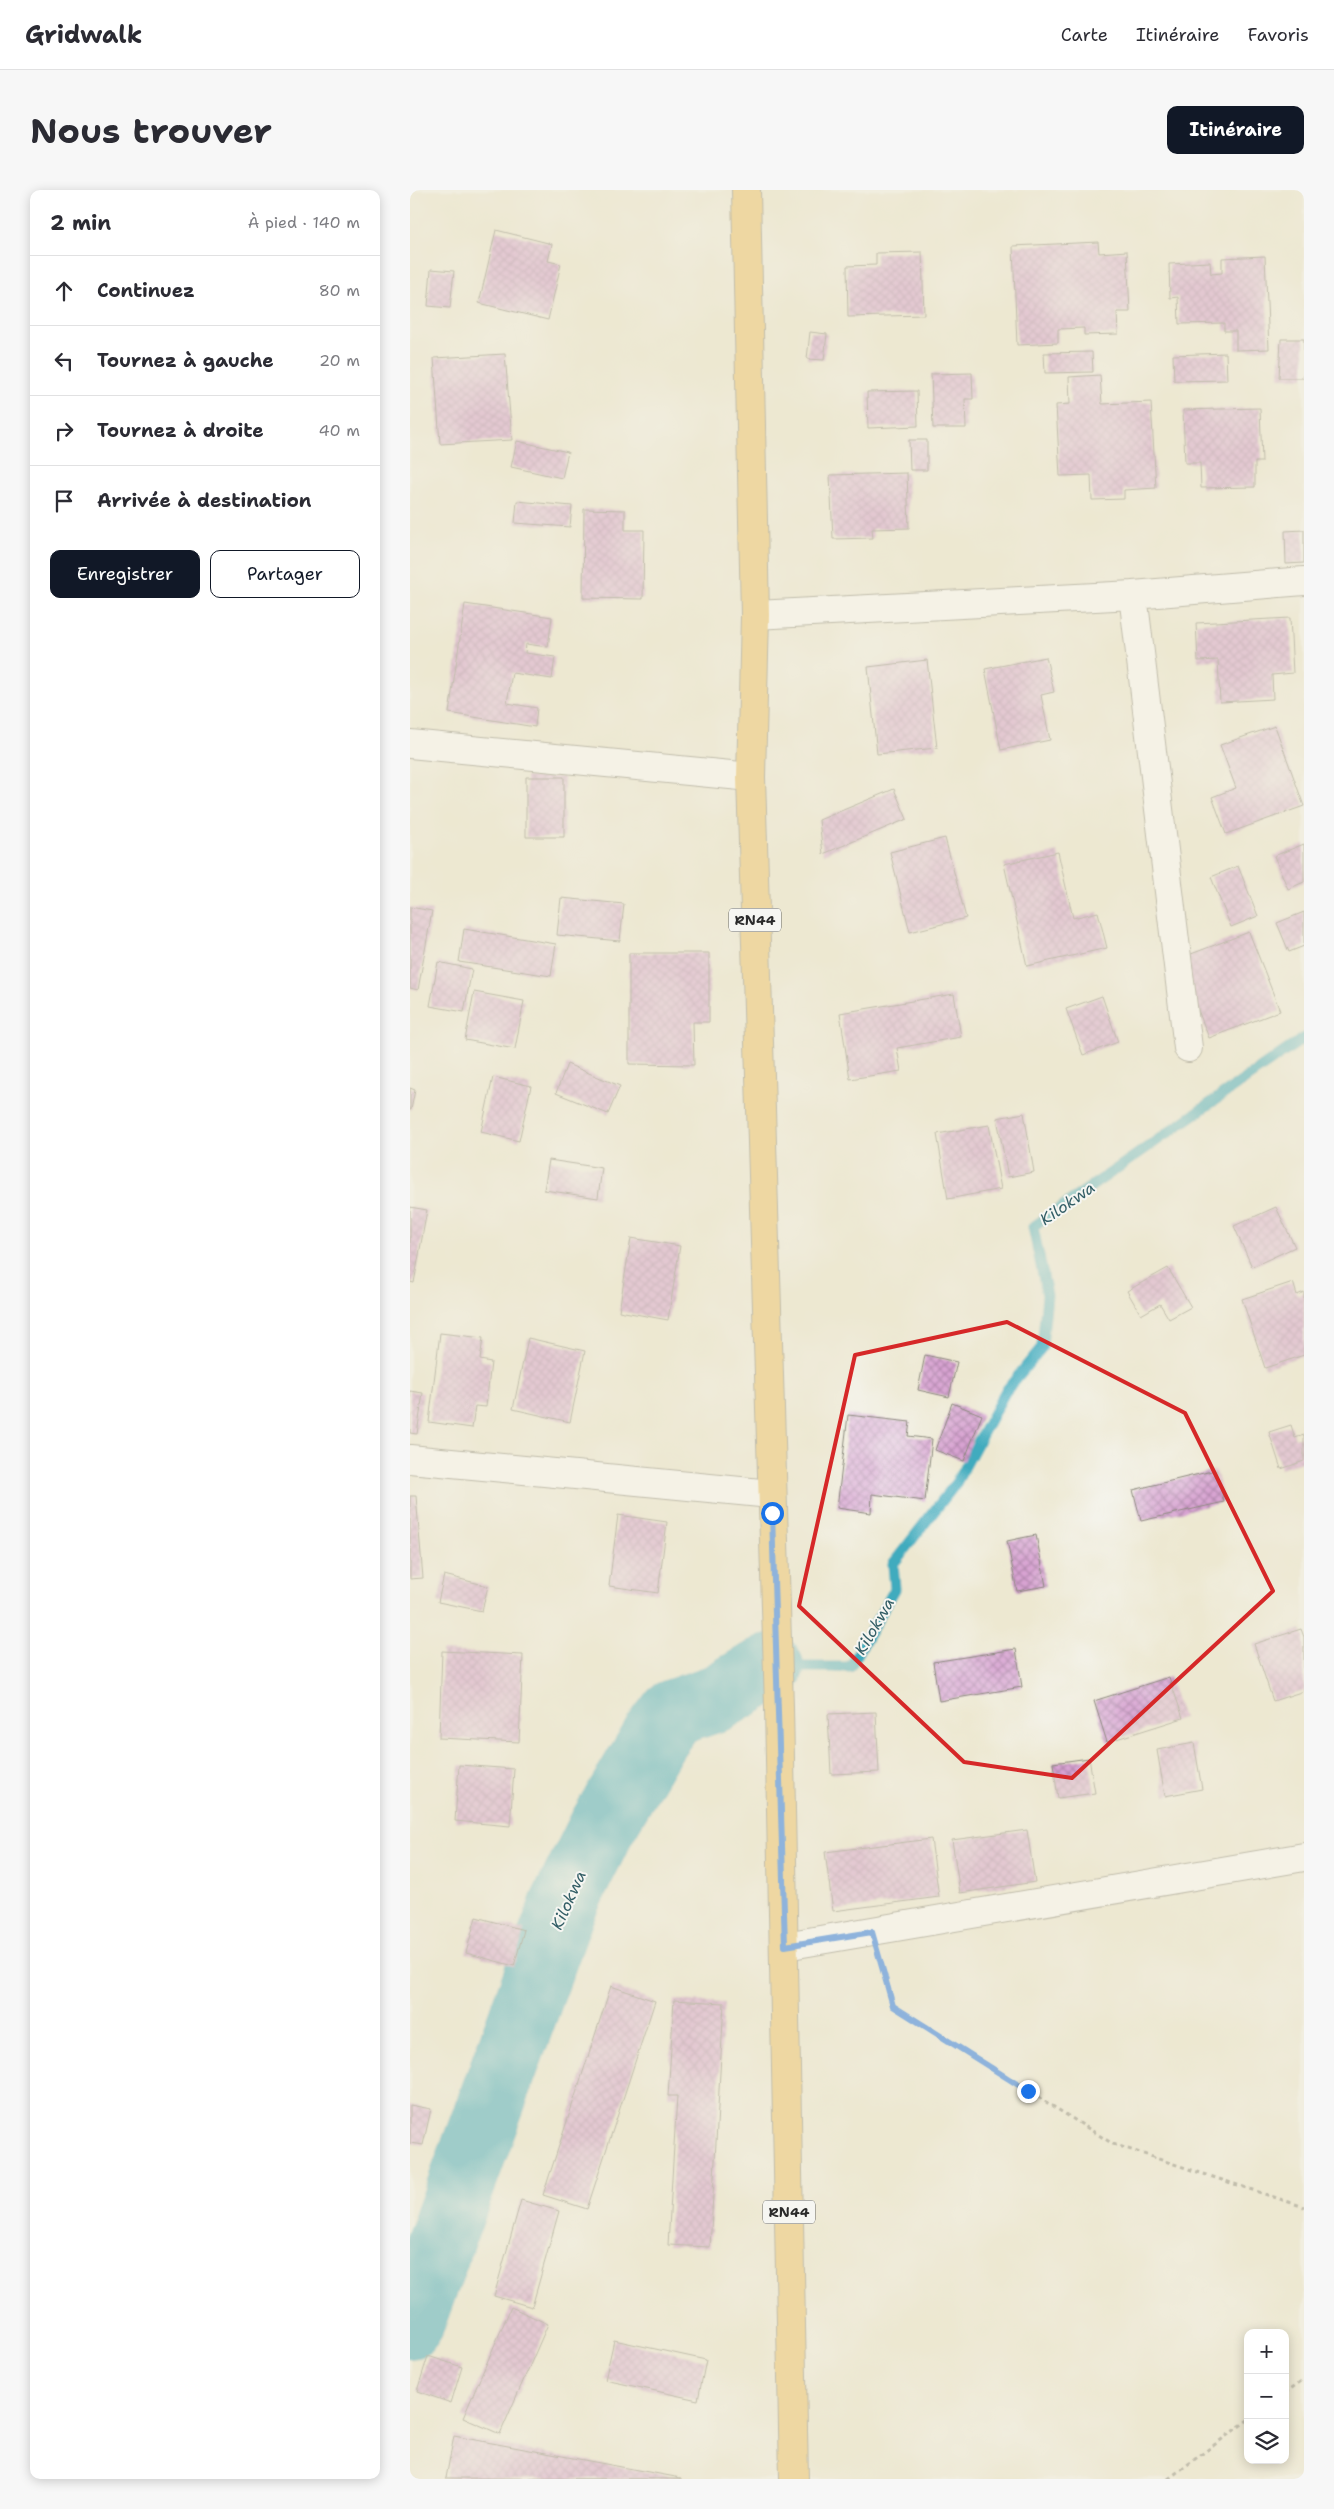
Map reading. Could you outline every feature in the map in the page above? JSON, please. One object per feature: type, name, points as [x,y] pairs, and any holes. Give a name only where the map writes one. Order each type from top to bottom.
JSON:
[{"type":"main road","name":"RN44","points":[[746,190],[755,615],[751,777],[771,1494],[779,1707],[794,2479]]},
{"type":"street","points":[[755,615],[1133,594],[1304,581]]},
{"type":"street","points":[[1133,594],[1188,1048]]},
{"type":"street","points":[[410,744],[751,777]]},
{"type":"street","points":[[410,1459],[771,1494]]},
{"type":"street","points":[[785,1946],[1304,1857]]},
{"type":"path","points":[[872,1932],[893,2006],[1113,2144],[1304,2207]]},
{"type":"path","points":[[1289,2390],[1304,2379]]},
{"type":"path","points":[[1168,2479],[1244,2423]]},
{"type":"highlighted area","points":[[1007,1322],[1185,1413],[1273,1591],[1072,1778],[964,1762],[799,1606],[855,1355]]},
{"type":"building","points":[[496,230],[552,244],[548,261],[561,264],[548,320],[479,303]]},
{"type":"building","points":[[1098,242],[1099,253],[1127,251],[1130,312],[1117,312],[1118,334],[1084,335],[1084,328],[1058,329],[1058,343],[1017,345],[1013,246]]},
{"type":"building","points":[[922,252],[924,315],[848,317],[847,266],[876,265],[876,253]]},
{"type":"building","points":[[1265,256],[1269,349],[1236,350],[1236,331],[1224,331],[1224,323],[1179,324],[1178,297],[1170,298],[1169,264],[1210,262],[1211,274],[1222,273],[1222,258]]},
{"type":"building","points":[[431,269],[454,271],[450,308],[428,306]]},
{"type":"building","points":[[810,332],[827,334],[824,360],[807,359]]},
{"type":"building","points":[[1281,339],[1304,339],[1304,378],[1279,378]]},
{"type":"building","points":[[1092,352],[1093,372],[1045,373],[1044,353]]},
{"type":"building","points":[[1226,353],[1227,380],[1174,381],[1173,355]]},
{"type":"building","points":[[505,354],[512,440],[440,444],[434,358]]},
{"type":"building","points":[[972,373],[973,399],[965,399],[966,428],[933,428],[931,374]]},
{"type":"building","points":[[1100,375],[1102,404],[1151,402],[1156,488],[1124,490],[1124,499],[1092,500],[1091,475],[1060,476],[1056,405],[1070,404],[1069,377]]},
{"type":"building","points":[[917,391],[918,426],[868,428],[867,392]]},
{"type":"building","points":[[1260,408],[1262,462],[1255,462],[1255,487],[1201,488],[1200,463],[1185,463],[1183,410]]},
{"type":"building","points":[[909,440],[927,440],[927,470],[910,470]]},
{"type":"building","points":[[517,441],[568,452],[562,478],[511,467]]},
{"type":"building","points":[[907,473],[909,528],[872,529],[873,538],[833,539],[830,475]]},
{"type":"building","points":[[517,501],[572,506],[570,527],[515,523]]},
{"type":"building","points":[[584,509],[625,510],[625,530],[644,530],[643,599],[583,598]]},
{"type":"building","points":[[1304,530],[1304,563],[1286,564],[1285,531]]},
{"type":"building","points":[[465,604],[552,617],[548,647],[526,644],[525,653],[555,657],[552,679],[512,673],[507,703],[537,708],[535,727],[449,713]]},
{"type":"building","points":[[1290,618],[1293,673],[1272,675],[1273,699],[1220,702],[1218,660],[1198,661],[1196,623]]},
{"type":"building","points":[[1046,657],[1054,692],[1041,695],[1050,740],[1001,750],[985,669]]},
{"type":"building","points":[[927,660],[937,748],[877,754],[868,667]]},
{"type":"building","points":[[1275,726],[1304,806],[1226,834],[1212,797],[1236,788],[1220,745]]},
{"type":"building","points":[[526,777],[564,777],[564,837],[526,837]]},
{"type":"building","points":[[894,789],[907,819],[823,854],[819,820]]},
{"type":"building","points":[[945,838],[966,918],[910,932],[890,852]]},
{"type":"building","points":[[1304,844],[1304,882],[1288,889],[1274,856]]},
{"type":"building","points":[[1058,852],[1073,918],[1098,912],[1107,948],[1027,966],[1004,864]]},
{"type":"building","points":[[1238,866],[1258,916],[1231,927],[1211,877]]},
{"type":"building","points":[[561,898],[624,904],[620,941],[557,935]]},
{"type":"building","points":[[410,907],[432,911],[418,990],[410,988]]},
{"type":"building","points":[[1304,912],[1304,946],[1289,952],[1277,923]]},
{"type":"building","points":[[464,929],[556,944],[551,976],[459,962]]},
{"type":"building","points":[[1249,932],[1280,1011],[1209,1038],[1178,959]]},
{"type":"building","points":[[629,953],[709,953],[709,1022],[693,1022],[694,1065],[629,1064]]},
{"type":"building","points":[[438,962],[472,969],[464,1012],[430,1006]]},
{"type":"building","points":[[474,992],[524,1001],[515,1049],[465,1040]]},
{"type":"building","points":[[954,994],[961,1037],[897,1048],[901,1071],[850,1079],[840,1013]]},
{"type":"building","points":[[1102,996],[1118,1042],[1083,1055],[1066,1009]]},
{"type":"building","points":[[567,1064],[620,1086],[608,1114],[556,1093]]},
{"type":"building","points":[[493,1077],[531,1086],[519,1141],[481,1132]]},
{"type":"building","points":[[410,1088],[415,1090],[411,1110],[410,1110]]},
{"type":"building","points":[[1024,1113],[1034,1172],[1008,1177],[997,1118]]},
{"type":"building","points":[[989,1125],[1001,1189],[948,1199],[937,1134]]},
{"type":"building","points":[[549,1160],[602,1168],[598,1198],[544,1190]]},
{"type":"building","points":[[410,1207],[427,1210],[414,1283],[410,1282]]},
{"type":"building","points":[[1276,1207],[1295,1247],[1252,1267],[1234,1226]]},
{"type":"building","points":[[631,1238],[680,1246],[668,1320],[619,1311]]},
{"type":"building","points":[[1168,1268],[1191,1307],[1169,1319],[1160,1304],[1141,1315],[1127,1291]]},
{"type":"building","points":[[1293,1282],[1297,1295],[1304,1292],[1304,1355],[1265,1368],[1242,1299]]},
{"type":"building","points":[[440,1333],[483,1338],[480,1360],[491,1362],[486,1407],[475,1406],[472,1428],[429,1422]]},
{"type":"building","points":[[528,1338],[585,1351],[570,1422],[513,1409]]},
{"type":"building","points":[[925,1355],[957,1362],[949,1397],[918,1390]]},
{"type":"building","points":[[410,1391],[423,1393],[417,1434],[410,1433]]},
{"type":"building","points":[[952,1403],[982,1415],[964,1461],[935,1450]]},
{"type":"building","points":[[848,1415],[910,1422],[908,1436],[932,1439],[925,1501],[872,1494],[871,1513],[837,1508]]},
{"type":"building","points":[[1291,1425],[1295,1438],[1304,1435],[1304,1461],[1281,1469],[1269,1432]]},
{"type":"building","points":[[1216,1470],[1224,1502],[1141,1521],[1133,1490]]},
{"type":"building","points":[[410,1496],[416,1496],[423,1578],[410,1579]]},
{"type":"building","points":[[618,1515],[667,1522],[658,1593],[609,1586]]},
{"type":"building","points":[[1036,1535],[1046,1586],[1017,1591],[1007,1541]]},
{"type":"building","points":[[444,1575],[488,1586],[482,1611],[438,1602]]},
{"type":"building","points":[[1301,1629],[1304,1637],[1304,1691],[1273,1701],[1254,1644]]},
{"type":"building","points":[[1016,1649],[1022,1687],[939,1701],[933,1662]]},
{"type":"building","points":[[442,1651],[523,1655],[519,1742],[439,1738]]},
{"type":"building","points":[[1169,1677],[1183,1718],[1107,1742],[1094,1701]]},
{"type":"building","points":[[876,1712],[879,1772],[831,1774],[828,1714]]},
{"type":"building","points":[[1194,1743],[1202,1789],[1165,1796],[1157,1750]]},
{"type":"building","points":[[1089,1758],[1095,1793],[1058,1798],[1053,1763]]},
{"type":"building","points":[[459,1765],[514,1769],[510,1826],[455,1821]]},
{"type":"building","points":[[1027,1830],[1035,1882],[960,1893],[952,1840]]},
{"type":"building","points":[[931,1839],[939,1897],[833,1911],[825,1852]]},
{"type":"building","points":[[476,1917],[524,1930],[514,1966],[466,1953]]},
{"type":"building","points":[[611,1986],[655,2001],[587,2209],[543,2195]]},
{"type":"building","points":[[674,2000],[724,2003],[710,2247],[668,2245],[677,2096],[668,2096]]},
{"type":"building","points":[[410,2105],[431,2109],[423,2145],[410,2143]]},
{"type":"building","points":[[521,2200],[559,2211],[532,2307],[494,2296]]},
{"type":"building","points":[[511,2307],[548,2324],[500,2434],[463,2418]]},
{"type":"building","points":[[614,2340],[706,2360],[698,2400],[605,2380]]},
{"type":"building","points":[[428,2356],[462,2367],[451,2403],[417,2391]]},
{"type":"building","points":[[454,2436],[681,2478],[681,2479],[446,2478]]},
{"type":"waterway","name":"Kilokwa","points":[[778,1667],[850,1667],[895,1589],[893,1564],[956,1483],[1005,1392],[1042,1347],[1047,1295],[1033,1227],[1304,1038]]},
{"type":"waterway","name":"Kilokwa","points":[[410,2325],[563,1906],[602,1827],[655,1737],[673,1713],[717,1698],[770,1667]]},
{"type":"route","points":[[772,1513],[785,1946],[872,1932],[893,2006],[1028,2091]]}]
